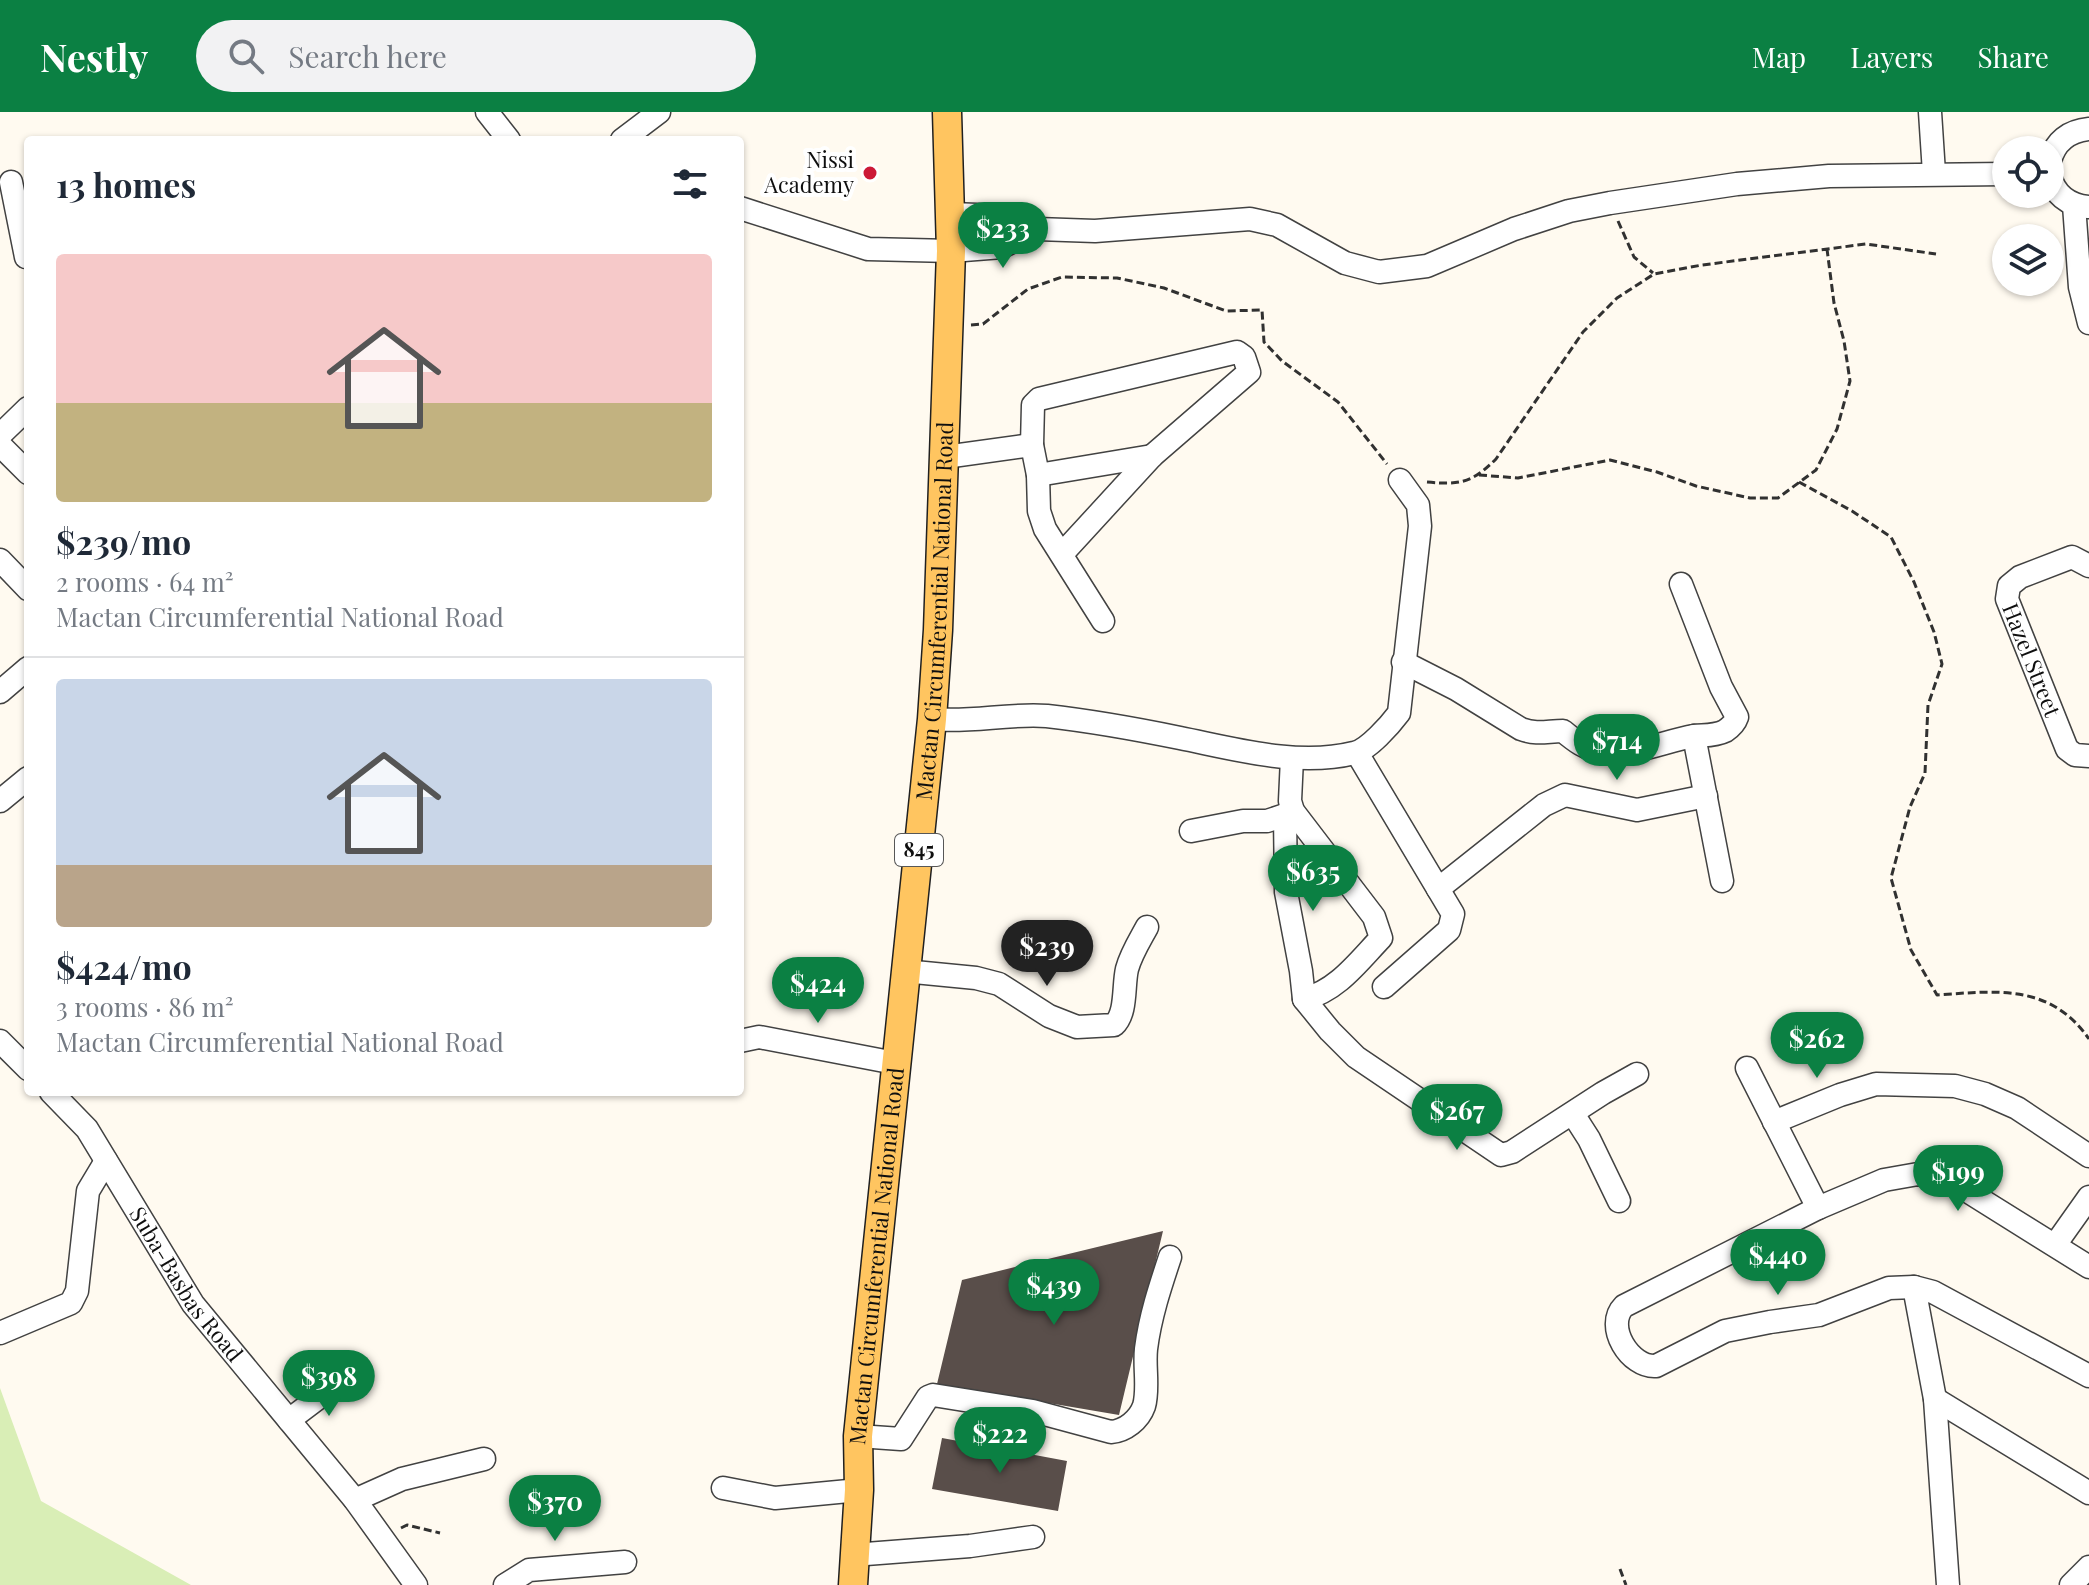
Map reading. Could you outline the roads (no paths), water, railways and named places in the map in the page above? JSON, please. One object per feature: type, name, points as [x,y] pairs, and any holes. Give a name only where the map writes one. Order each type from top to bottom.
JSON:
[{"type":"main road","name":"Mactan Circumferential National Road","points":[[853,1585],[859,1490],[858,1436],[932,719],[951,251],[947,112]]},
{"type":"street","points":[[627,136],[659,112]]},
{"type":"street","points":[[1930,112],[1934,173]]},
{"type":"street","points":[[497,115],[507,136]]},
{"type":"street","points":[[2064,137],[2089,129]]},
{"type":"street","points":[[951,214],[1004,216],[1037,229],[1125,230],[1250,219],[1277,225],[1345,263],[1379,272],[1427,266],[1514,229],[1569,211],[1610,203],[1737,184],[1829,176],[1992,174]]},
{"type":"street","points":[[13,182],[24,245]]},
{"type":"street","points":[[2064,197],[2082,206],[2077,263],[2083,306],[2089,323]]},
{"type":"street","points":[[744,209],[868,249],[951,251],[1002,247],[1037,229]]},
{"type":"street","points":[[1062,554],[1152,456],[1249,372],[1244,357],[1237,352],[1039,399],[1033,405],[1032,445],[1038,475],[1039,511],[1045,529],[1103,621]]},
{"type":"street","points":[[0,435],[24,412]]},
{"type":"street","points":[[0,445],[24,469]]},
{"type":"street","points":[[945,457],[1032,445]]},
{"type":"street","points":[[1038,475],[1152,456]]},
{"type":"street","points":[[932,719],[967,721],[1011,715],[1046,716],[1154,732],[1264,755],[1292,758],[1357,753],[1387,728],[1399,713],[1420,526],[1418,505],[1400,480]]},
{"type":"street","name":"Hazel Street","points":[[2089,566],[2072,557],[2020,577],[2009,586],[2007,599],[2067,749],[2075,755],[2089,756]]},
{"type":"street","points":[[0,560],[24,585]]},
{"type":"street","points":[[1403,662],[1456,689],[1521,729],[1552,734],[1563,731],[1580,745],[1600,751],[1615,753],[1711,735],[1725,730],[1735,723],[1737,717],[1721,687],[1681,584]]},
{"type":"street","points":[[3,685],[24,671]]},
{"type":"street","points":[[1694,736],[1722,881]]},
{"type":"street","points":[[1357,753],[1453,914],[1449,930],[1384,987]]},
{"type":"street","points":[[1292,758],[1286,892],[1304,999],[1356,1057],[1501,1155],[1512,1152],[1637,1074]]},
{"type":"street","points":[[0,801],[24,781]]},
{"type":"street","points":[[1438,889],[1544,805],[1565,795],[1637,810],[1706,796]]},
{"type":"street","points":[[1191,831],[1243,821],[1267,821],[1289,813]]},
{"type":"street","points":[[1289,813],[1374,917],[1381,938],[1332,987],[1304,999]]},
{"type":"street","points":[[904,971],[976,978],[999,984],[1049,1016],[1077,1027],[1114,1025],[1119,1022],[1127,969],[1147,927]]},
{"type":"street","points":[[744,1040],[759,1037],[895,1063]]},
{"type":"street","points":[[0,1041],[24,1065]]},
{"type":"street","points":[[1747,1068],[1818,1208]]},
{"type":"street","points":[[1774,1122],[1876,1084],[1955,1086],[1985,1094],[2017,1108],[2089,1156]]},
{"type":"street","name":"Suba-Basbas Road","points":[[55,1096],[87,1129],[193,1304],[355,1500],[416,1585]]},
{"type":"street","points":[[1573,1114],[1589,1139],[1619,1201]]},
{"type":"street","points":[[0,1333],[71,1303],[77,1291],[88,1191],[106,1161]]},
{"type":"street","points":[[2089,1267],[1964,1189],[1933,1176],[1918,1174],[1884,1180],[1818,1208],[1624,1306],[1619,1311],[1616,1327],[1634,1359],[1646,1367],[1656,1366],[1725,1331],[1819,1315],[1889,1288],[1914,1287],[1933,1292],[2089,1376]]},
{"type":"street","points":[[2055,1245],[2089,1197]]},
{"type":"street","points":[[858,1436],[901,1439],[928,1397],[933,1395],[1033,1411],[1111,1432],[1123,1429],[1137,1417],[1145,1403],[1146,1353],[1151,1315],[1170,1257]]},
{"type":"street","points":[[1914,1287],[1935,1399],[1948,1585]]},
{"type":"street","points":[[289,1420],[342,1380]]},
{"type":"street","points":[[1935,1399],[2089,1493]]},
{"type":"street","points":[[355,1500],[402,1479],[484,1459]]},
{"type":"street","points":[[723,1488],[775,1498],[859,1490]]},
{"type":"street","points":[[853,1555],[970,1546],[1033,1537]]},
{"type":"street","points":[[505,1585],[529,1570],[625,1562]]},
{"type":"street","points":[[2071,1585],[2089,1567]]},
{"type":"place","name":"Nissi Academy","points":[[870,173]]}]
